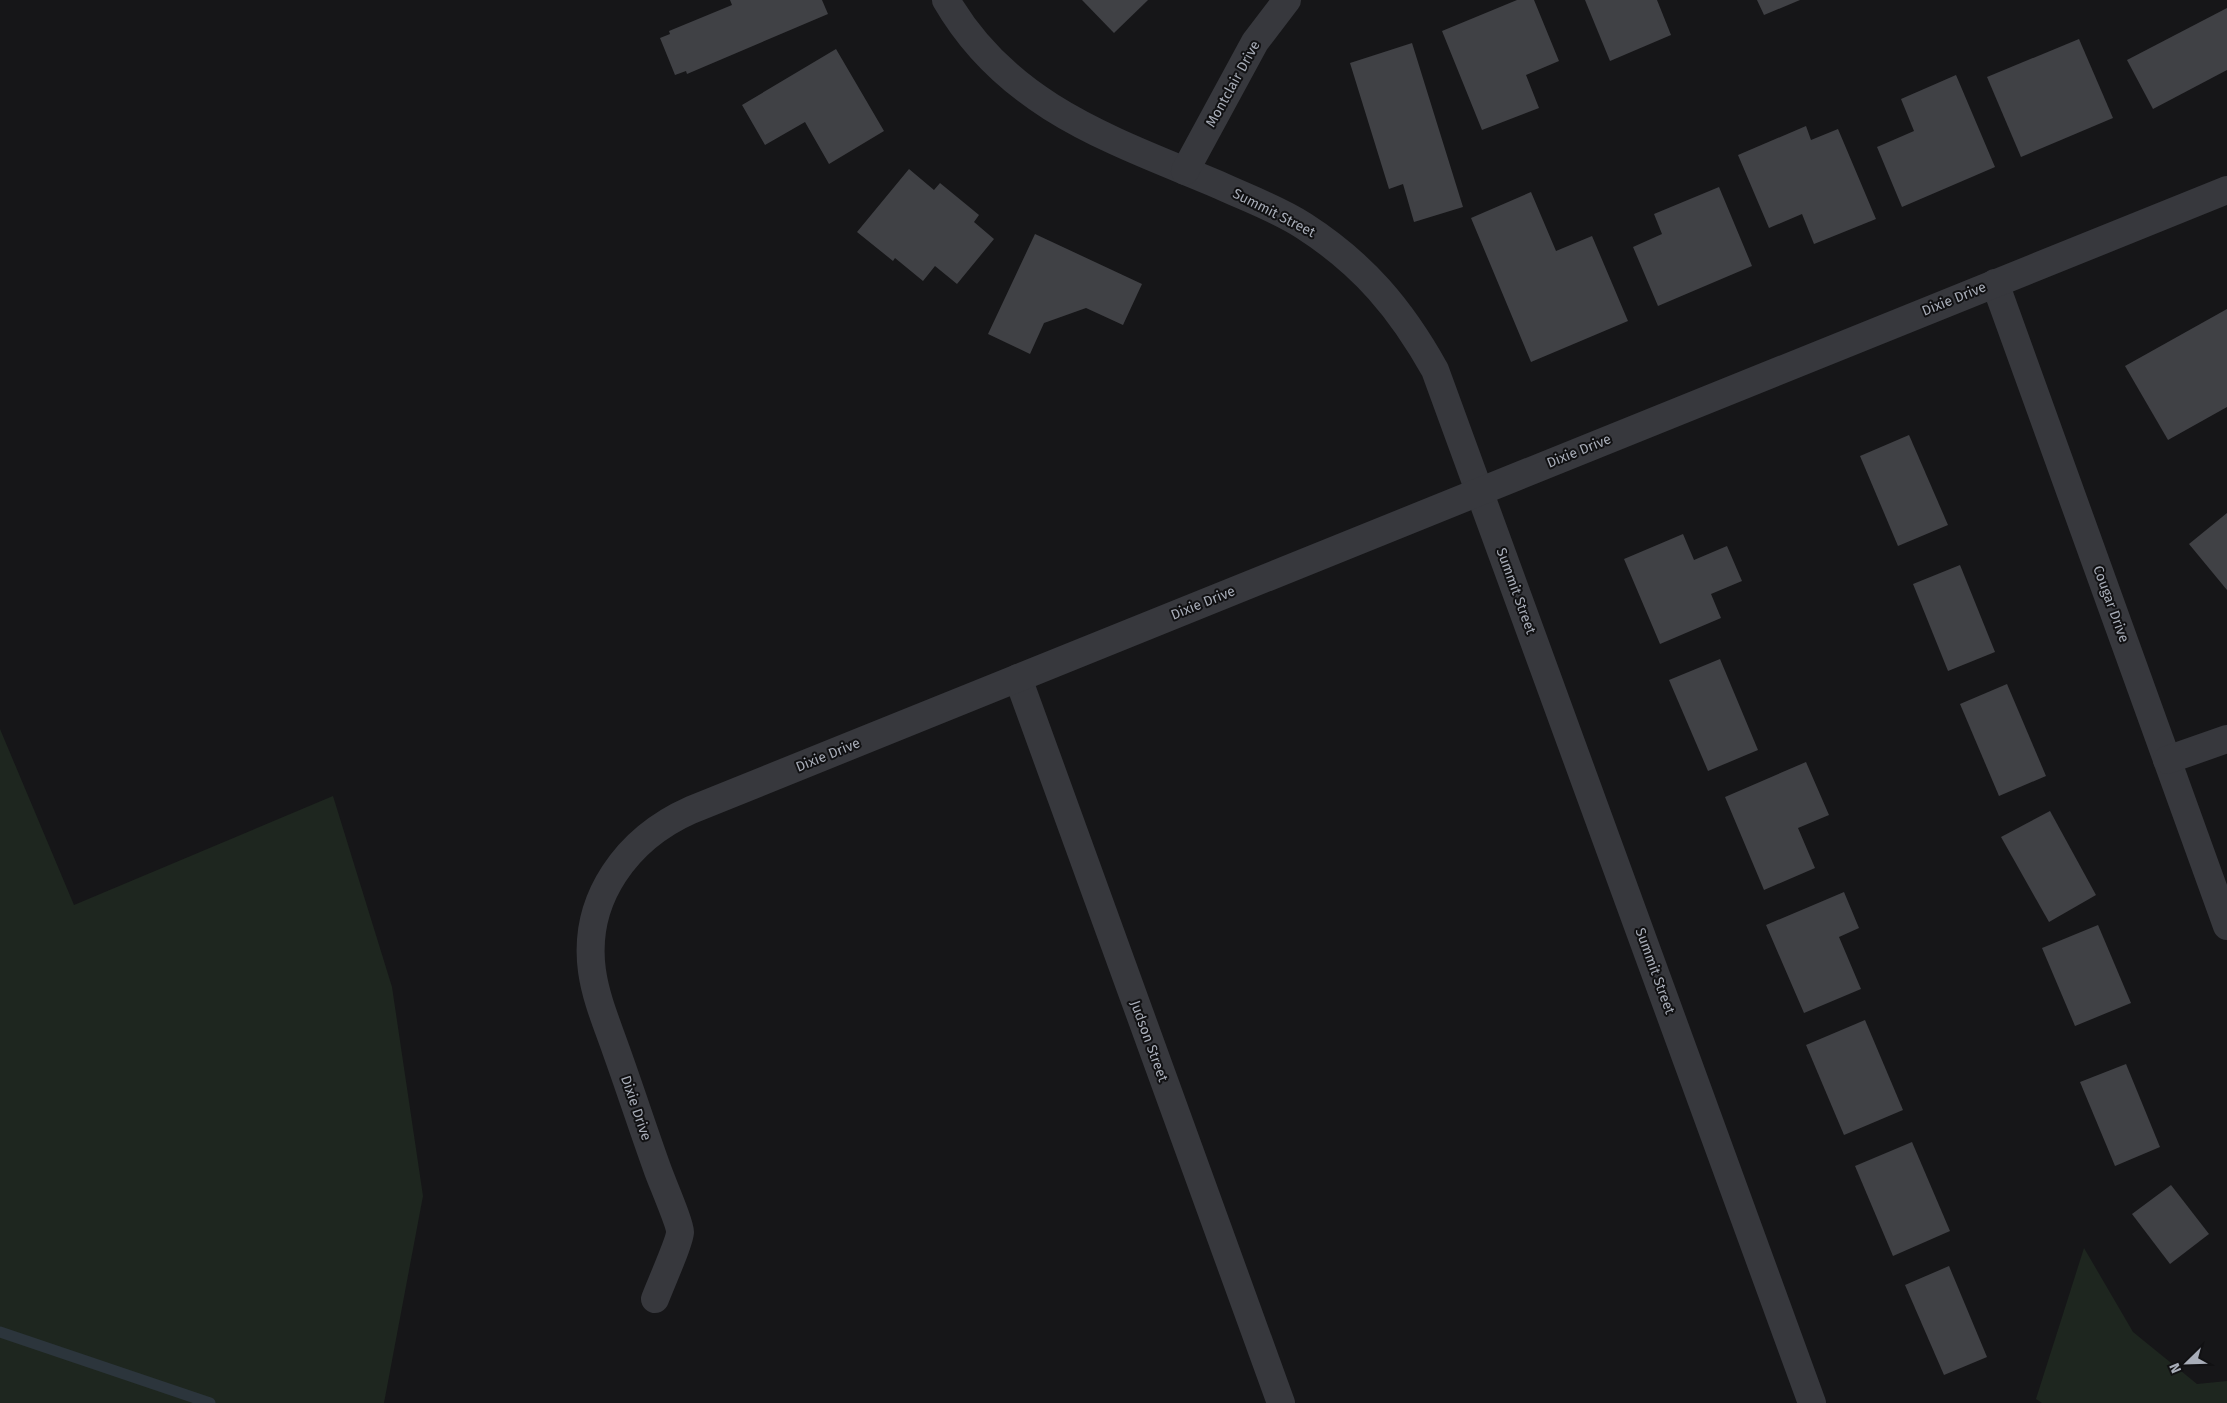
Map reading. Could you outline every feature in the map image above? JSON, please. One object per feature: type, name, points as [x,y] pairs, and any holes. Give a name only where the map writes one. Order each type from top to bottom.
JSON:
[{"type":"street","name":"Summit Street","points":[[946,0],[980,48],[1011,79],[1045,105],[1083,127],[1267,206],[1302,225],[1335,248],[1366,274],[1392,303],[1416,335],[1434,370],[1480,492],[1812,1403]]},
{"type":"street","name":"Montclair Drive","points":[[1185,171],[1255,42],[1286,0]]},
{"type":"street","name":"Dixie Drive","points":[[655,1299],[680,1232],[596,995],[591,945],[595,920],[602,896],[614,873],[629,852],[647,835],[668,820],[2227,190]]},
{"type":"street","name":"Cougar Drive","points":[[1995,283],[2227,926]]},
{"type":"street","name":"Judson Street","points":[[1018,678],[1281,1403]]},
{"type":"street","points":[[2167,760],[2227,739]]},
{"type":"shaded area","points":[[0,729],[74,905],[333,796],[392,987],[423,1196],[384,1403],[0,1403]]},
{"type":"shaded area","points":[[2084,1248],[2133,1332],[2197,1384],[2227,1381],[2227,1403],[2042,1403],[2036,1399]]},
{"type":"building","points":[[730,0],[822,0],[828,14],[687,74],[686,71],[675,75],[660,38],[670,34],[669,31],[732,5]]},
{"type":"building","points":[[1082,0],[1148,0],[1114,33]]},
{"type":"building","points":[[1517,0],[1534,0],[1559,61],[1526,75],[1539,108],[1482,130],[1442,31]]},
{"type":"building","points":[[1585,0],[1657,0],[1671,35],[1610,61]]},
{"type":"building","points":[[1757,0],[1800,0],[1764,15]]},
{"type":"building","points":[[2227,8],[2227,70],[2153,109],[2127,60]]},
{"type":"building","points":[[2079,39],[2113,118],[2021,157],[1987,77]]},
{"type":"building","points":[[1412,43],[1463,207],[1414,222],[1403,184],[1389,189],[1350,63]]},
{"type":"building","points":[[836,49],[884,131],[829,164],[805,122],[765,145],[742,105]]},
{"type":"building","points":[[1956,75],[1995,167],[1902,207],[1877,147],[1914,131],[1901,99]]},
{"type":"building","points":[[1806,126],[1811,140],[1838,129],[1876,219],[1814,244],[1802,214],[1769,228],[1738,155]]},
{"type":"building","points":[[909,169],[934,190],[940,183],[979,215],[974,222],[994,239],[957,284],[935,266],[923,281],[895,258],[893,261],[857,232]]},
{"type":"building","points":[[1719,187],[1752,266],[1658,306],[1633,247],[1662,234],[1654,214]]},
{"type":"building","points":[[1531,192],[1556,251],[1592,236],[1628,321],[1531,362],[1471,218]]},
{"type":"building","points":[[1035,234],[1142,284],[1123,325],[1086,308],[1044,323],[1030,354],[988,334]]},
{"type":"building","points":[[2227,309],[2227,407],[2168,440],[2125,366]]},
{"type":"building","points":[[1909,435],[1948,525],[1898,546],[1860,456]]},
{"type":"building","points":[[2227,513],[2227,590],[2189,544]]},
{"type":"building","points":[[1683,534],[1694,560],[1727,546],[1742,581],[1711,594],[1721,618],[1660,644],[1624,559]]},
{"type":"building","points":[[1960,565],[1995,652],[1948,671],[1913,584]]},
{"type":"building","points":[[1720,659],[1758,750],[1708,771],[1669,680]]},
{"type":"building","points":[[2007,684],[2046,776],[1999,796],[1960,704]]},
{"type":"building","points":[[1806,762],[1829,815],[1798,828],[1815,868],[1764,890],[1725,797]]},
{"type":"building","points":[[2050,811],[2096,895],[2049,922],[2001,837]]},
{"type":"building","points":[[1844,892],[1859,928],[1839,937],[1861,989],[1804,1013],[1766,925]]},
{"type":"building","points":[[2098,925],[2131,1003],[2075,1026],[2042,948]]},
{"type":"building","points":[[1865,1020],[1903,1110],[1844,1135],[1806,1045]]},
{"type":"building","points":[[2126,1064],[2160,1147],[2115,1166],[2080,1082]]},
{"type":"building","points":[[1912,1142],[1950,1231],[1893,1256],[1855,1166]]},
{"type":"building","points":[[2171,1185],[2209,1234],[2170,1264],[2132,1214]]},
{"type":"building","points":[[1949,1266],[1987,1357],[1944,1375],[1905,1285]]},
{"type":"waterway","points":[[0,1332],[210,1403]]}]
